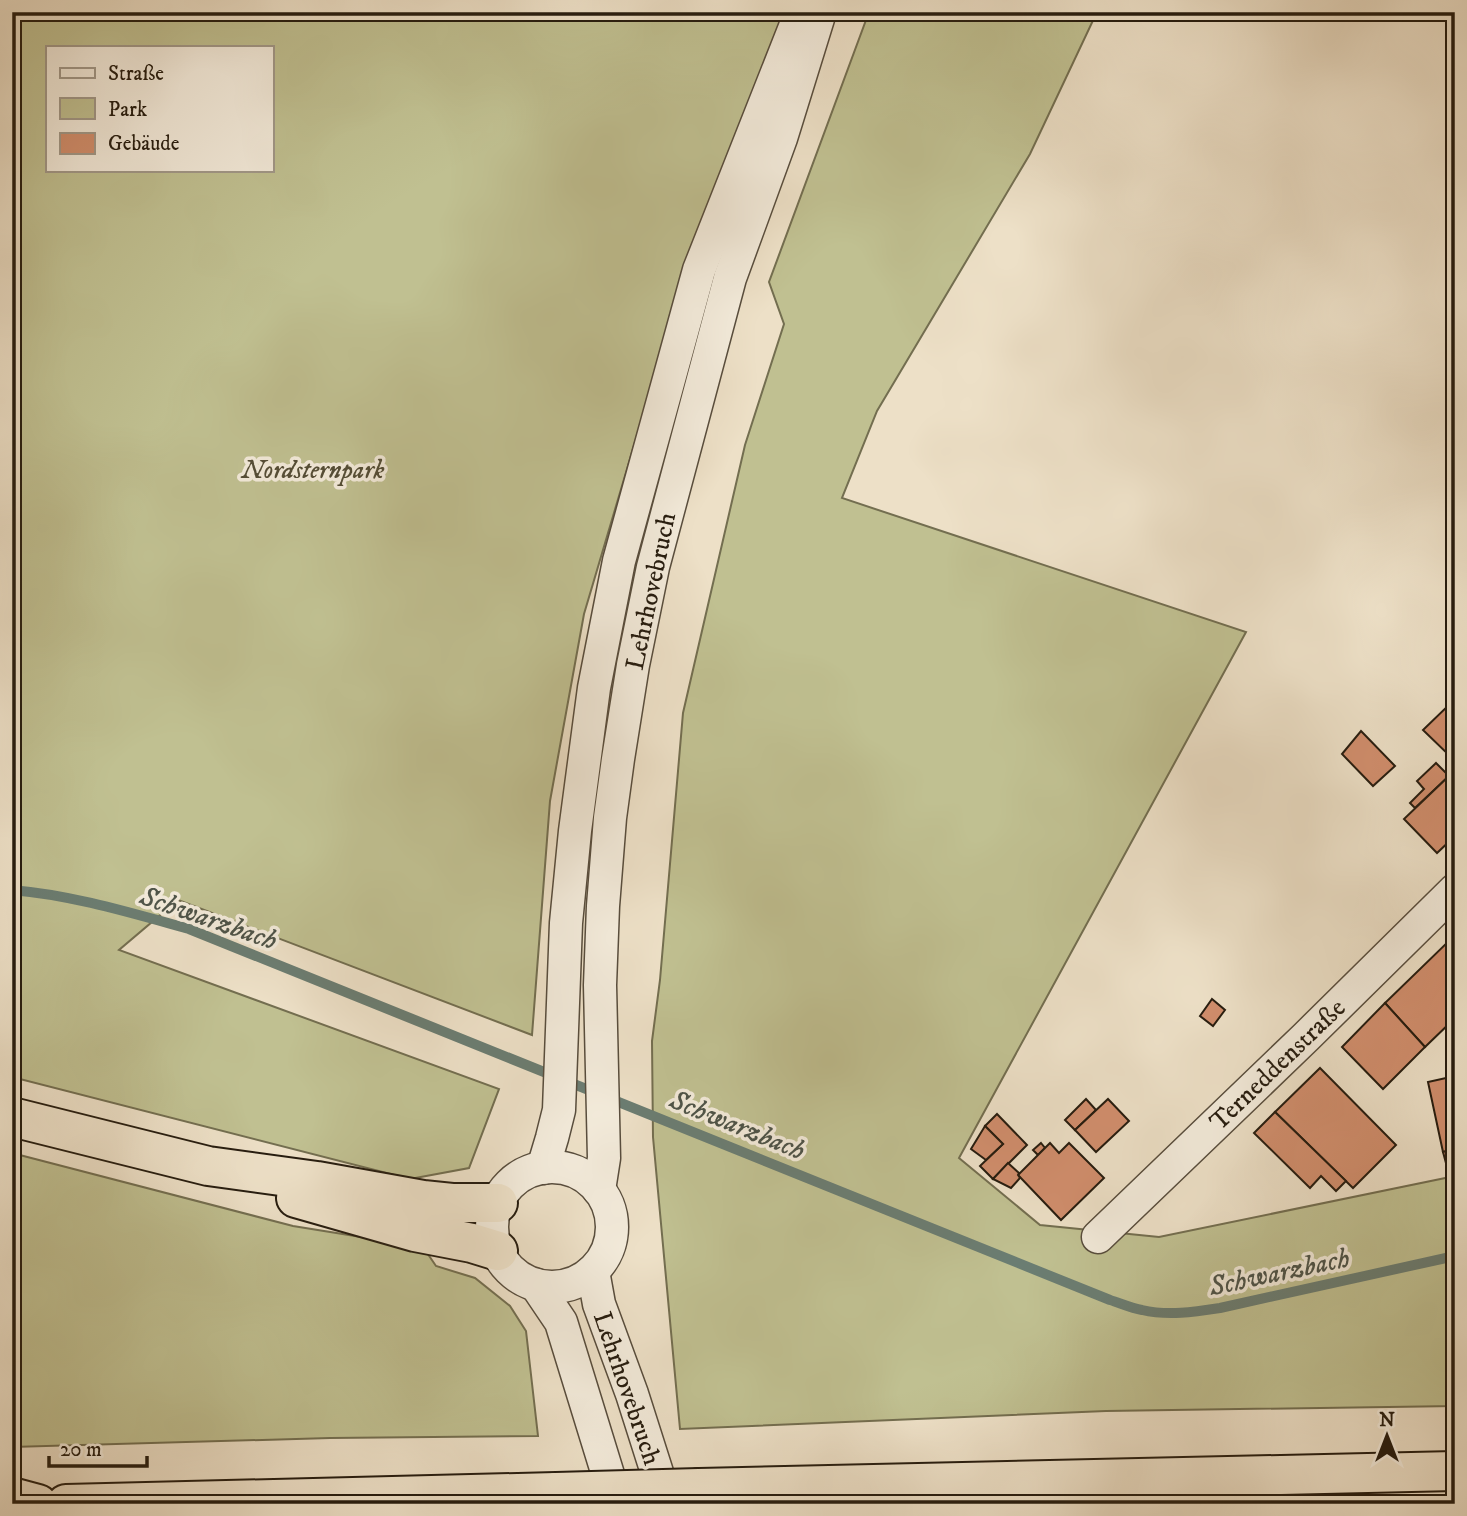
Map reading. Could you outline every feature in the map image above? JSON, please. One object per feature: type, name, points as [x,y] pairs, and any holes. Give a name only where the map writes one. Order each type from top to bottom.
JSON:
[{"type":"highway","points":[[12,1117],[208,1166],[317,1181],[423,1200],[498,1202]]},
{"type":"highway","points":[[208,1166],[311,1204],[498,1251]]},
{"type":"highway","points":[[66,1504],[556,1492],[683,1496],[1455,1471]]},
{"type":"highway","points":[[12,1497],[38,1504]]},
{"type":"street","name":"Lehrhovebruch","points":[[542,1168],[559,1110],[566,923],[575,831],[594,688],[619,561],[699,270],[801,12]]},
{"type":"street","name":"Lehrhovebruch","points":[[599,1190],[604,1158],[600,985],[603,906],[610,818],[631,679],[653,567],[730,278],[781,138],[821,12]]},
{"type":"street","name":"Terneddenstraße","points":[[1098,1237],[1455,890]]},
{"type":"street","points":[[553,1167],[584,1176],[599,1190],[610,1210],[612,1232],[606,1253],[593,1271],[566,1286],[551,1287],[524,1280],[504,1262],[495,1243],[492,1227],[498,1202],[509,1186],[524,1174],[553,1167]]},
{"type":"street","name":"Lehrhovebruch","points":[[593,1271],[599,1304],[632,1394],[683,1496]]},
{"type":"street","name":"Lehrhovebruch","points":[[536,1285],[561,1322],[617,1504]]},
{"type":"green space","name":"Nordsternpark","points":[[12,12],[784,12],[692,250],[584,614],[550,801],[532,1035],[178,900],[119,950],[499,1089],[469,1168],[410,1179],[12,1077]]},
{"type":"green space","points":[[869,12],[1097,12],[1030,154],[877,411],[842,498],[1246,632],[959,1158],[1040,1225],[1159,1237],[1455,1176],[1455,1406],[1106,1411],[680,1429],[653,1137],[652,1041],[660,980],[683,713],[745,445],[784,324],[769,282]]},
{"type":"green space","points":[[12,1153],[293,1226],[423,1247],[436,1266],[475,1278],[510,1306],[526,1331],[538,1436],[330,1438],[12,1447]]},
{"type":"building","points":[[1455,699],[1455,761],[1423,730]]},
{"type":"building","points":[[1361,731],[1395,766],[1373,786],[1342,754]]},
{"type":"building","points":[[1436,763],[1449,776],[1415,808],[1410,803],[1424,789],[1417,781]]},
{"type":"building","points":[[1449,776],[1455,782],[1455,836],[1437,853],[1404,819]]},
{"type":"building","points":[[1455,935],[1455,1018],[1425,1047],[1385,1003]]},
{"type":"building","points":[[1212,999],[1225,1010],[1213,1026],[1200,1016]]},
{"type":"building","points":[[1385,1003],[1425,1047],[1383,1089],[1342,1047]]},
{"type":"building","points":[[1320,1068],[1396,1145],[1353,1188],[1275,1112]]},
{"type":"building","points":[[1455,1076],[1455,1149],[1443,1152],[1428,1082]]},
{"type":"building","points":[[1086,1099],[1096,1110],[1075,1130],[1065,1120]]},
{"type":"building","points":[[1108,1099],[1129,1121],[1096,1152],[1075,1130]]},
{"type":"building","points":[[1275,1112],[1346,1181],[1336,1191],[1321,1176],[1310,1188],[1254,1133]]},
{"type":"building","points":[[997,1114],[1027,1145],[993,1179],[980,1166],[1003,1144],[985,1126]]},
{"type":"building","points":[[985,1126],[1003,1144],[986,1160],[971,1149]]},
{"type":"building","points":[[1041,1143],[1045,1148],[1038,1155],[1033,1150]]},
{"type":"building","points":[[1050,1143],[1059,1153],[1069,1143],[1104,1178],[1061,1220],[1018,1175]]},
{"type":"building","points":[[1455,1149],[1455,1166],[1447,1167],[1443,1152]]},
{"type":"building","points":[[1008,1163],[1019,1173],[1020,1178],[1011,1188],[993,1179]]},
{"type":"waterway","name":"Schwarzbach","points":[[12,890],[79,900],[189,929],[1138,1309],[1171,1313],[1220,1308],[1455,1256]]}]
